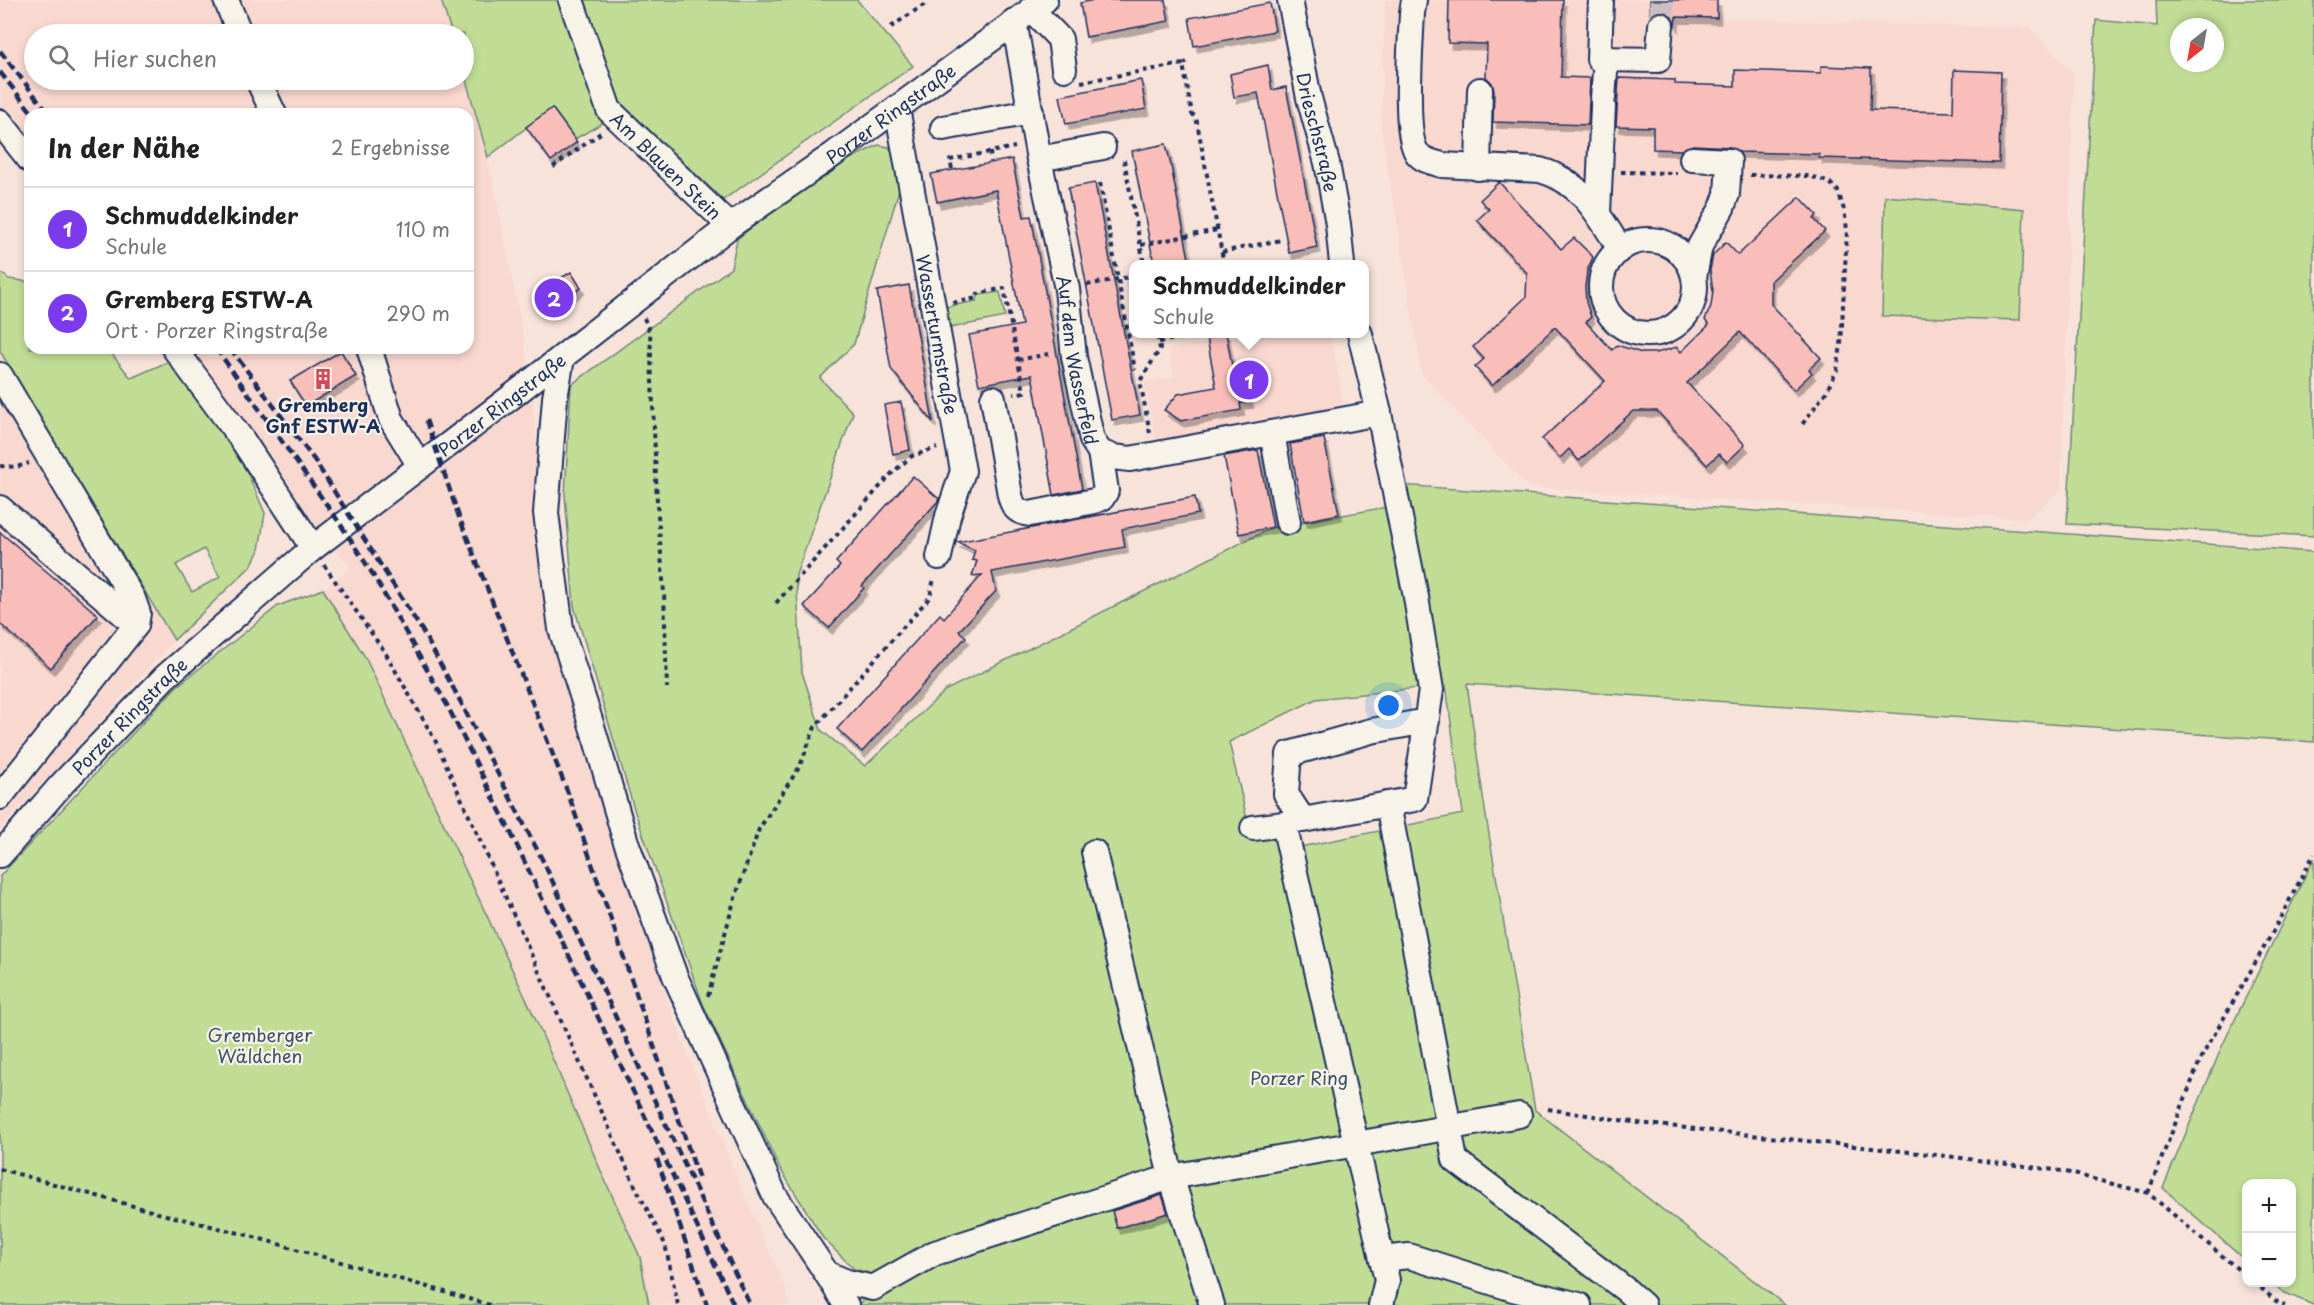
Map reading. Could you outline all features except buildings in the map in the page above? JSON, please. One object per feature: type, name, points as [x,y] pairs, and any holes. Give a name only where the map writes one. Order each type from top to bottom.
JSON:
[{"type":"street","points":[[226,0],[236,24]]},
{"type":"street","name":"Am Blauen Stein","points":[[571,0],[609,110],[730,226]]},
{"type":"street","name":"Drieschstraße","points":[[1290,0],[1309,98],[1327,163],[1338,224],[1341,260]]},
{"type":"street","points":[[1414,0],[1410,103],[1412,139],[1417,153],[1427,161],[1435,163],[1479,168],[1540,170],[1556,174],[1580,191],[1598,213],[1620,249]]},
{"type":"street","points":[[1600,0],[1599,59],[1658,60],[1661,25]]},
{"type":"street","points":[[1030,10],[1060,39],[1068,76]]},
{"type":"street","name":"Porzer Ringstraße","points":[[0,855],[63,784],[165,677],[313,548],[730,226],[897,108],[1030,10]]},
{"type":"street","name":"Auf dem Wasserfeld","points":[[1030,10],[1031,112],[1067,289],[1074,349],[1092,440],[1100,452],[1113,457],[1130,459],[1379,413]]},
{"type":"street","points":[[1598,213],[1606,59]]},
{"type":"street","points":[[263,90],[271,108]]},
{"type":"street","points":[[1479,168],[1480,90]]},
{"type":"street","name":"Wasserturmstraße","points":[[897,108],[963,471],[948,516],[939,556]]},
{"type":"street","points":[[943,128],[1031,112]]},
{"type":"street","points":[[0,122],[24,152]]},
{"type":"street","points":[[1038,151],[1103,147]]},
{"type":"street","points":[[1687,166],[1729,161],[1727,194],[1722,208],[1700,246],[1691,308],[1670,330],[1655,334],[1639,334],[1624,329],[1612,319],[1604,305],[1600,290],[1602,275],[1609,260],[1620,249],[1631,243],[1676,241],[1695,236],[1710,228]]},
{"type":"street","points":[[1655,241],[1669,245],[1680,252],[1689,264],[1694,277]]},
{"type":"street","points":[[1361,338],[1395,491],[1431,690],[1427,721],[1415,799],[1303,820],[1286,794],[1289,754],[1371,731],[1427,721]]},
{"type":"street","points":[[178,354],[243,441],[313,548]]},
{"type":"street","points":[[371,354],[391,420],[420,466]]},
{"type":"street","points":[[562,358],[555,398],[546,513],[561,629],[625,839],[675,976],[774,1196],[846,1305]]},
{"type":"street","points":[[0,375],[133,599],[138,613],[136,625],[0,797]]},
{"type":"street","points":[[993,398],[1010,495],[1013,507],[1019,512],[1030,514],[1102,498],[1106,492],[1100,452]]},
{"type":"street","points":[[1272,433],[1288,522]]},
{"type":"street","points":[[0,508],[136,625]]},
{"type":"street","points":[[1388,804],[1455,1160],[1643,1305]]},
{"type":"street","points":[[1253,828],[1284,824],[1387,1280],[1381,1305]]},
{"type":"street","points":[[1094,852],[1171,1177],[1212,1305]]},
{"type":"street","points":[[827,1274],[847,1282],[873,1288],[934,1253],[1171,1177],[1519,1115]]},
{"type":"street","points":[[1382,1259],[1409,1256],[1513,1289],[1579,1305]]},
{"type":"path","points":[[891,27],[928,2]]},
{"type":"path","points":[[1068,76],[1183,64],[1189,61]]},
{"type":"path","points":[[1183,64],[1192,114],[1196,117],[1223,260]]},
{"type":"path","points":[[553,166],[584,146],[618,119]]},
{"type":"path","points":[[952,169],[950,160],[990,152],[1038,151]]},
{"type":"path","points":[[990,152],[991,162]]},
{"type":"path","points":[[1124,160],[1143,260]]},
{"type":"path","points":[[1601,171],[1687,166]]},
{"type":"path","points":[[1728,174],[1810,176],[1830,183],[1838,191],[1844,210],[1847,229],[1841,345],[1837,370],[1826,393],[1802,426]]},
{"type":"path","points":[[1100,183],[1129,338]]},
{"type":"path","points":[[1141,245],[1217,230]]},
{"type":"path","points":[[1222,252],[1281,240]]},
{"type":"path","points":[[1067,289],[1129,277]]},
{"type":"path","points":[[934,306],[977,298],[977,294],[1004,288],[1024,392],[993,398]]},
{"type":"path","points":[[635,301],[650,332],[667,688]]},
{"type":"path","points":[[1129,338],[1135,370]]},
{"type":"path","points":[[1154,455],[1140,381],[1160,349],[1158,338]]},
{"type":"path","points":[[1159,342],[1179,338]]},
{"type":"path","points":[[1018,360],[1074,349]]},
{"type":"path","points":[[776,603],[893,472],[912,456],[959,441]]},
{"type":"path","points":[[313,548],[386,654],[436,742],[636,1188],[665,1244],[678,1305]]},
{"type":"path","points":[[700,1028],[734,901],[759,829],[800,766],[815,727],[930,597],[939,556]]},
{"type":"path","points":[[2148,1193],[2201,1058],[2314,854]]},
{"type":"path","points":[[1548,1109],[1639,1122],[1903,1150],[2051,1170],[2148,1193],[2242,1272]]},
{"type":"path","points":[[0,1169],[247,1235],[490,1305]]},
{"type":"path","points":[[2260,1287],[2285,1305]]},
{"type":"shaded area","points":[[0,0],[441,0],[449,24],[24,24],[24,90],[469,90],[474,108],[24,108],[24,139],[0,109]]},
{"type":"shaded area","points":[[1385,0],[1718,0],[1718,18],[2030,28],[2074,74],[2061,489],[2028,519],[1528,487],[1422,375],[1381,127]]},
{"type":"shaded area","points":[[474,108],[488,157],[524,338],[557,609],[592,774],[676,1024],[741,1187],[786,1289],[790,1305],[649,1305],[640,1257],[535,1018],[365,657],[323,589],[351,568],[316,527],[267,450],[192,354],[474,354]]},
{"type":"shaded area","points":[[1226,338],[1332,338],[1344,407],[1156,442],[1145,382],[1174,377],[1168,350]]},
{"type":"shaded area","points":[[0,351],[174,640],[0,830]]},
{"type":"green space","points":[[441,0],[561,0],[606,121],[575,139],[552,108],[488,157],[469,90],[474,90],[474,24],[449,24]]},
{"type":"green space","points":[[583,0],[857,0],[913,66],[723,200],[618,100]]},
{"type":"green space","points":[[2156,0],[2314,0],[2314,536],[2067,524],[2096,20],[2157,26]]},
{"type":"green space","name":"Porzer Ring","points":[[878,145],[889,147],[897,158],[901,183],[854,344],[820,378],[853,413],[796,575],[802,672],[821,730],[865,766],[946,690],[1271,528],[1404,504],[1401,485],[2314,552],[2314,742],[1467,684],[1485,810],[1535,1110],[1785,1305],[855,1305],[889,1289],[882,1277],[854,1269],[823,1238],[779,1167],[703,1004],[635,812],[574,606],[565,495],[571,385],[731,268],[737,239],[820,174]],"holes":[[[1446,685],[1463,814],[1300,847],[1247,819],[1229,742],[1316,699]]]},
{"type":"green space","points":[[1885,196],[2024,209],[2020,320],[1882,316]]},
{"type":"green space","points":[[0,272],[9,279],[24,281],[24,354],[112,354],[131,378],[172,360],[233,440],[265,513],[259,550],[251,566],[174,640],[0,351]],"holes":[[[204,549],[220,577],[192,592],[176,565]]]},
{"type":"green space","points":[[1000,292],[1005,317],[950,328],[945,307],[976,301],[979,295]]},
{"type":"green space","name":"Gremberger Wäldchen","points":[[323,589],[365,657],[535,1018],[640,1257],[649,1305],[0,1305],[0,876],[176,687],[278,606]]},
{"type":"green space","points":[[2314,858],[2314,1305],[2283,1292],[2277,1287],[2296,1287],[2296,1179],[2242,1179],[2242,1257],[2163,1188],[2223,1044]]},
{"type":"tunnel","points":[[1661,25],[1662,0]]},
{"type":"railway","points":[[0,51],[24,82]]},
{"type":"railway","points":[[0,72],[28,108]]},
{"type":"railway","points":[[30,90],[44,108]]},
{"type":"railway","points":[[220,354],[341,525],[372,573],[447,705],[512,835],[734,1305]]},
{"type":"railway","points":[[235,354],[315,461],[423,632],[543,861],[750,1305]]},
{"type":"railway","points":[[426,420],[459,517],[568,793],[700,1182]]},
{"type":"railway","points":[[657,1159],[707,1305]]},
{"type":"place","name":"Gremberg ESTW-A","points":[[554,298]]},
{"type":"place","name":"Gremberg Gnf ESTW-A","points":[[323,379]]},
{"type":"place","name":"Schmuddelkinder","points":[[1249,380]]}]
